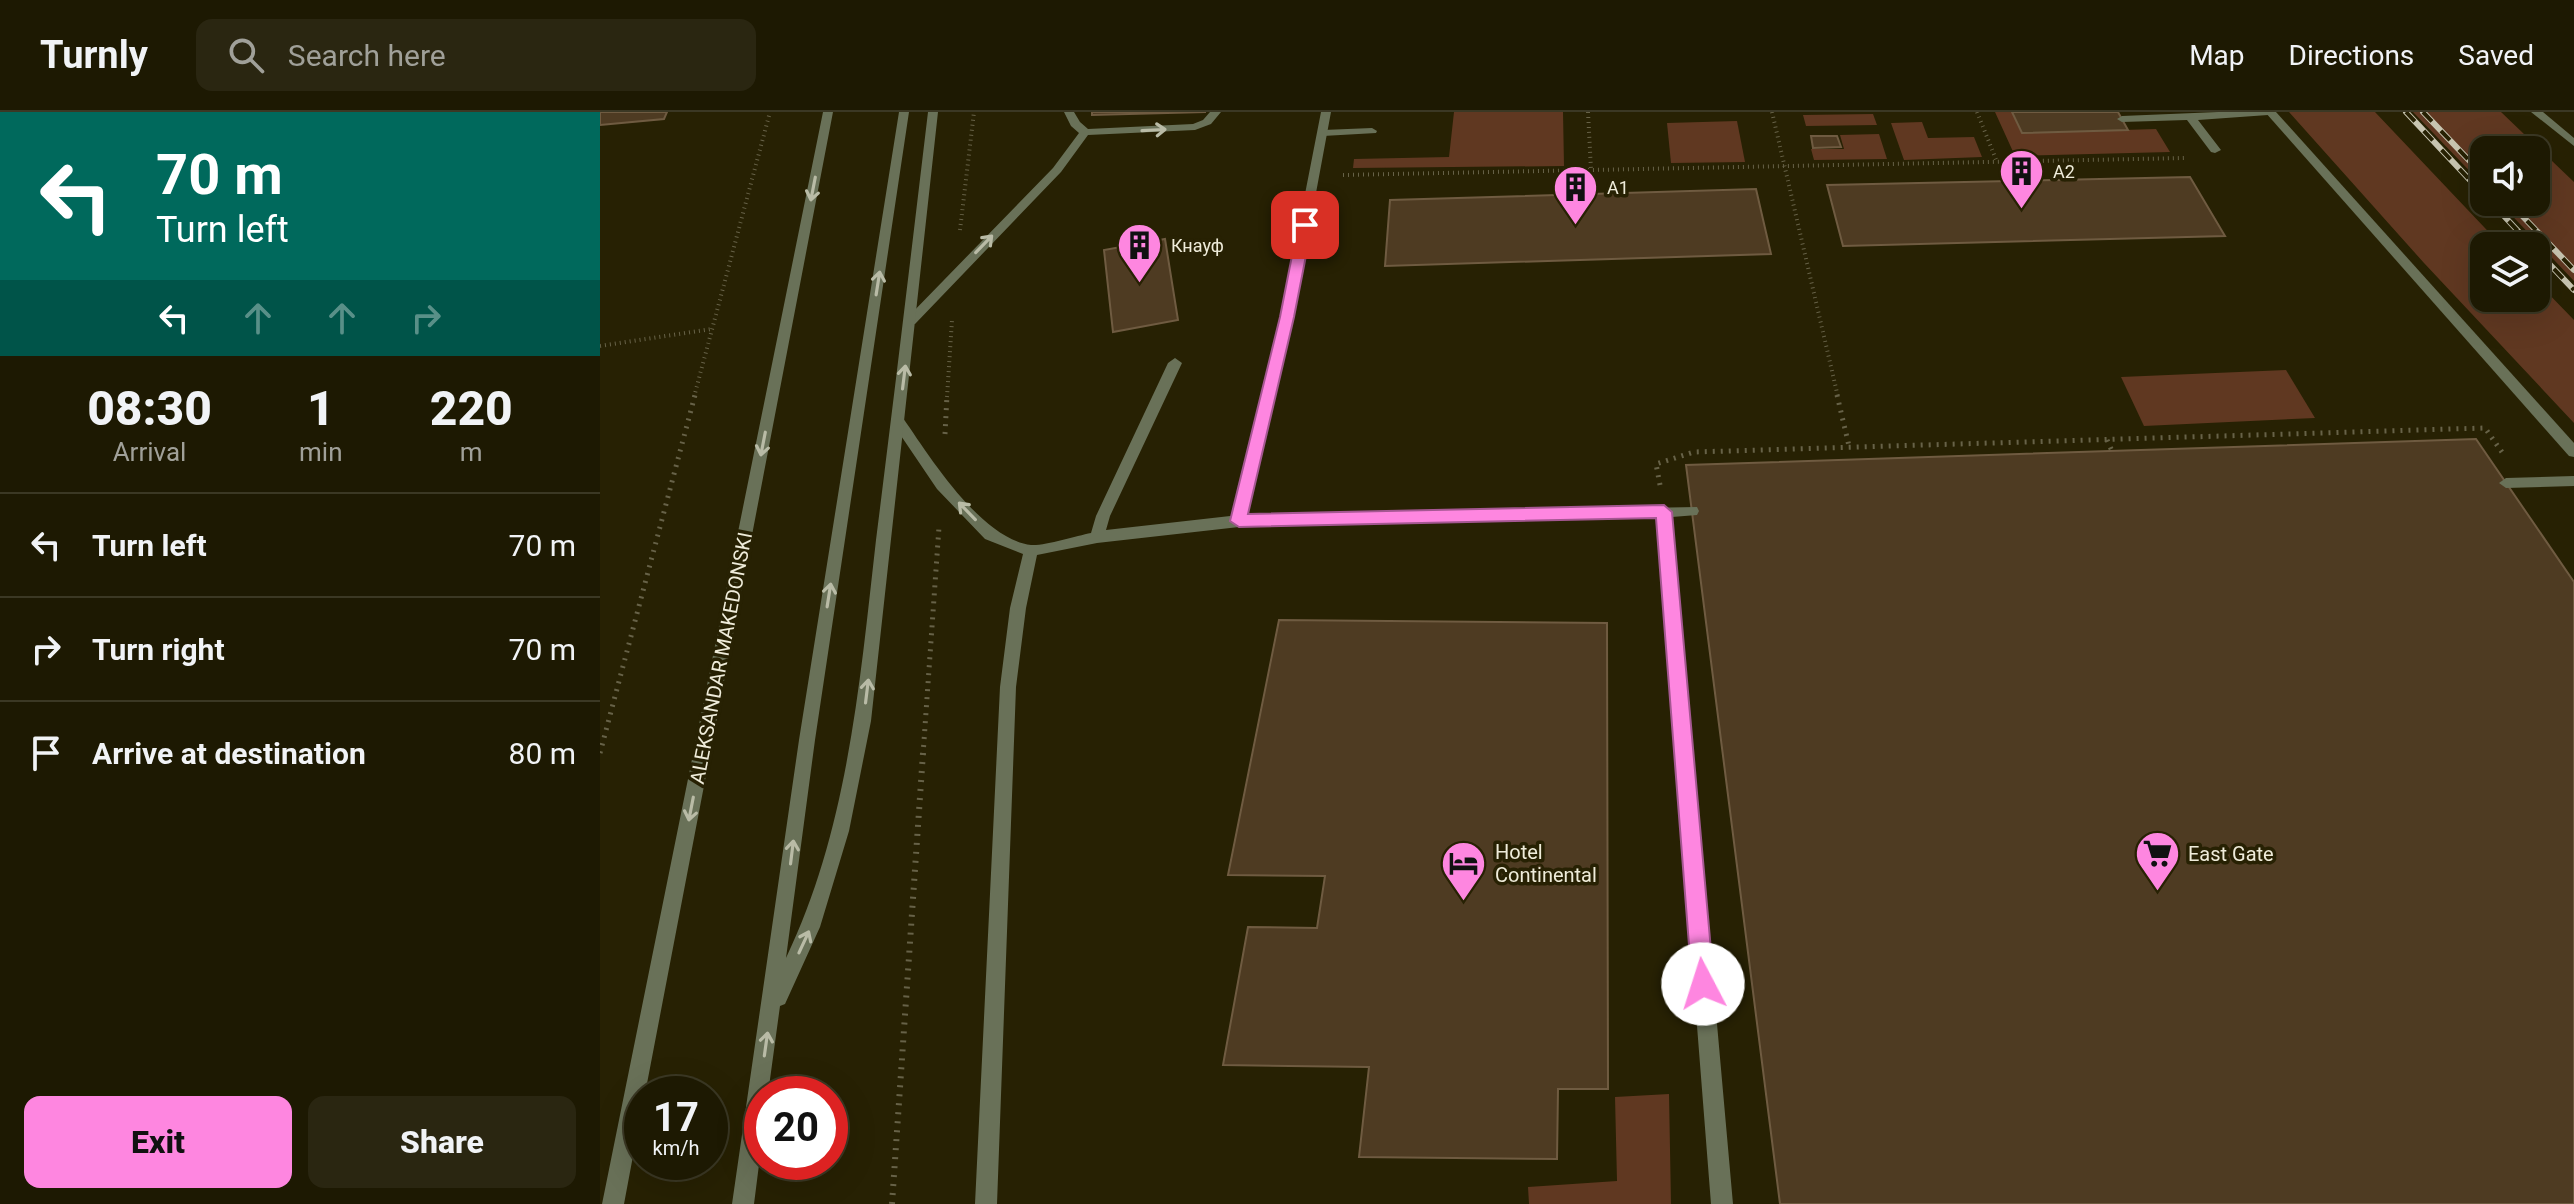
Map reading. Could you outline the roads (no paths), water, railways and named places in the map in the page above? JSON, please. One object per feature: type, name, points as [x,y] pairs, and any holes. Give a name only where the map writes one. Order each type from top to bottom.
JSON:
[{"type":"street","name":"ALEKSANDAR MAKEDONSKI","points":[[613,1204],[828,112]]},
{"type":"street","points":[[743,1204],[807,740],[904,112]]},
{"type":"street","points":[[771,1013],[811,927],[840,831],[863,721],[933,112]]},
{"type":"street","points":[[1069,112],[1075,124],[1085,132],[1195,127],[1207,122],[1216,112]]},
{"type":"street","points":[[1239,521],[1287,317],[1326,112]]},
{"type":"street","points":[[2122,119],[2269,112],[2574,452]]},
{"type":"street","points":[[2536,112],[2574,143]]},
{"type":"street","points":[[2190,117],[2215,150]]},
{"type":"street","points":[[1323,133],[1372,131]]},
{"type":"street","points":[[911,321],[1057,170],[1085,132]]},
{"type":"street","points":[[1097,537],[1103,516],[1175,363]]},
{"type":"street","points":[[898,421],[942,485],[990,535],[1031,551],[1097,537],[1239,521],[1692,511]]},
{"type":"street","points":[[2506,483],[2574,481]]},
{"type":"street","points":[[1664,512],[1722,1204]]},
{"type":"street","points":[[986,1204],[1008,687],[1018,608],[1031,551]]},
{"type":"railway","points":[[2406,112],[2470,180]]},
{"type":"railway","points":[[2423,112],[2470,161]]},
{"type":"railway","points":[[2504,216],[2519,232]]},
{"type":"railway","points":[[2522,216],[2574,270]]},
{"type":"railway","points":[[2550,265],[2574,290]]},
{"type":"place","name":"A2","points":[[2022,211]]},
{"type":"place","name":"A1","points":[[1576,227]]},
{"type":"place","name":"Кнауф","points":[[1140,285]]},
{"type":"place","name":"East Gate","points":[[2157,893]]},
{"type":"place","name":"Hotel Continental","points":[[1464,902]]}]
